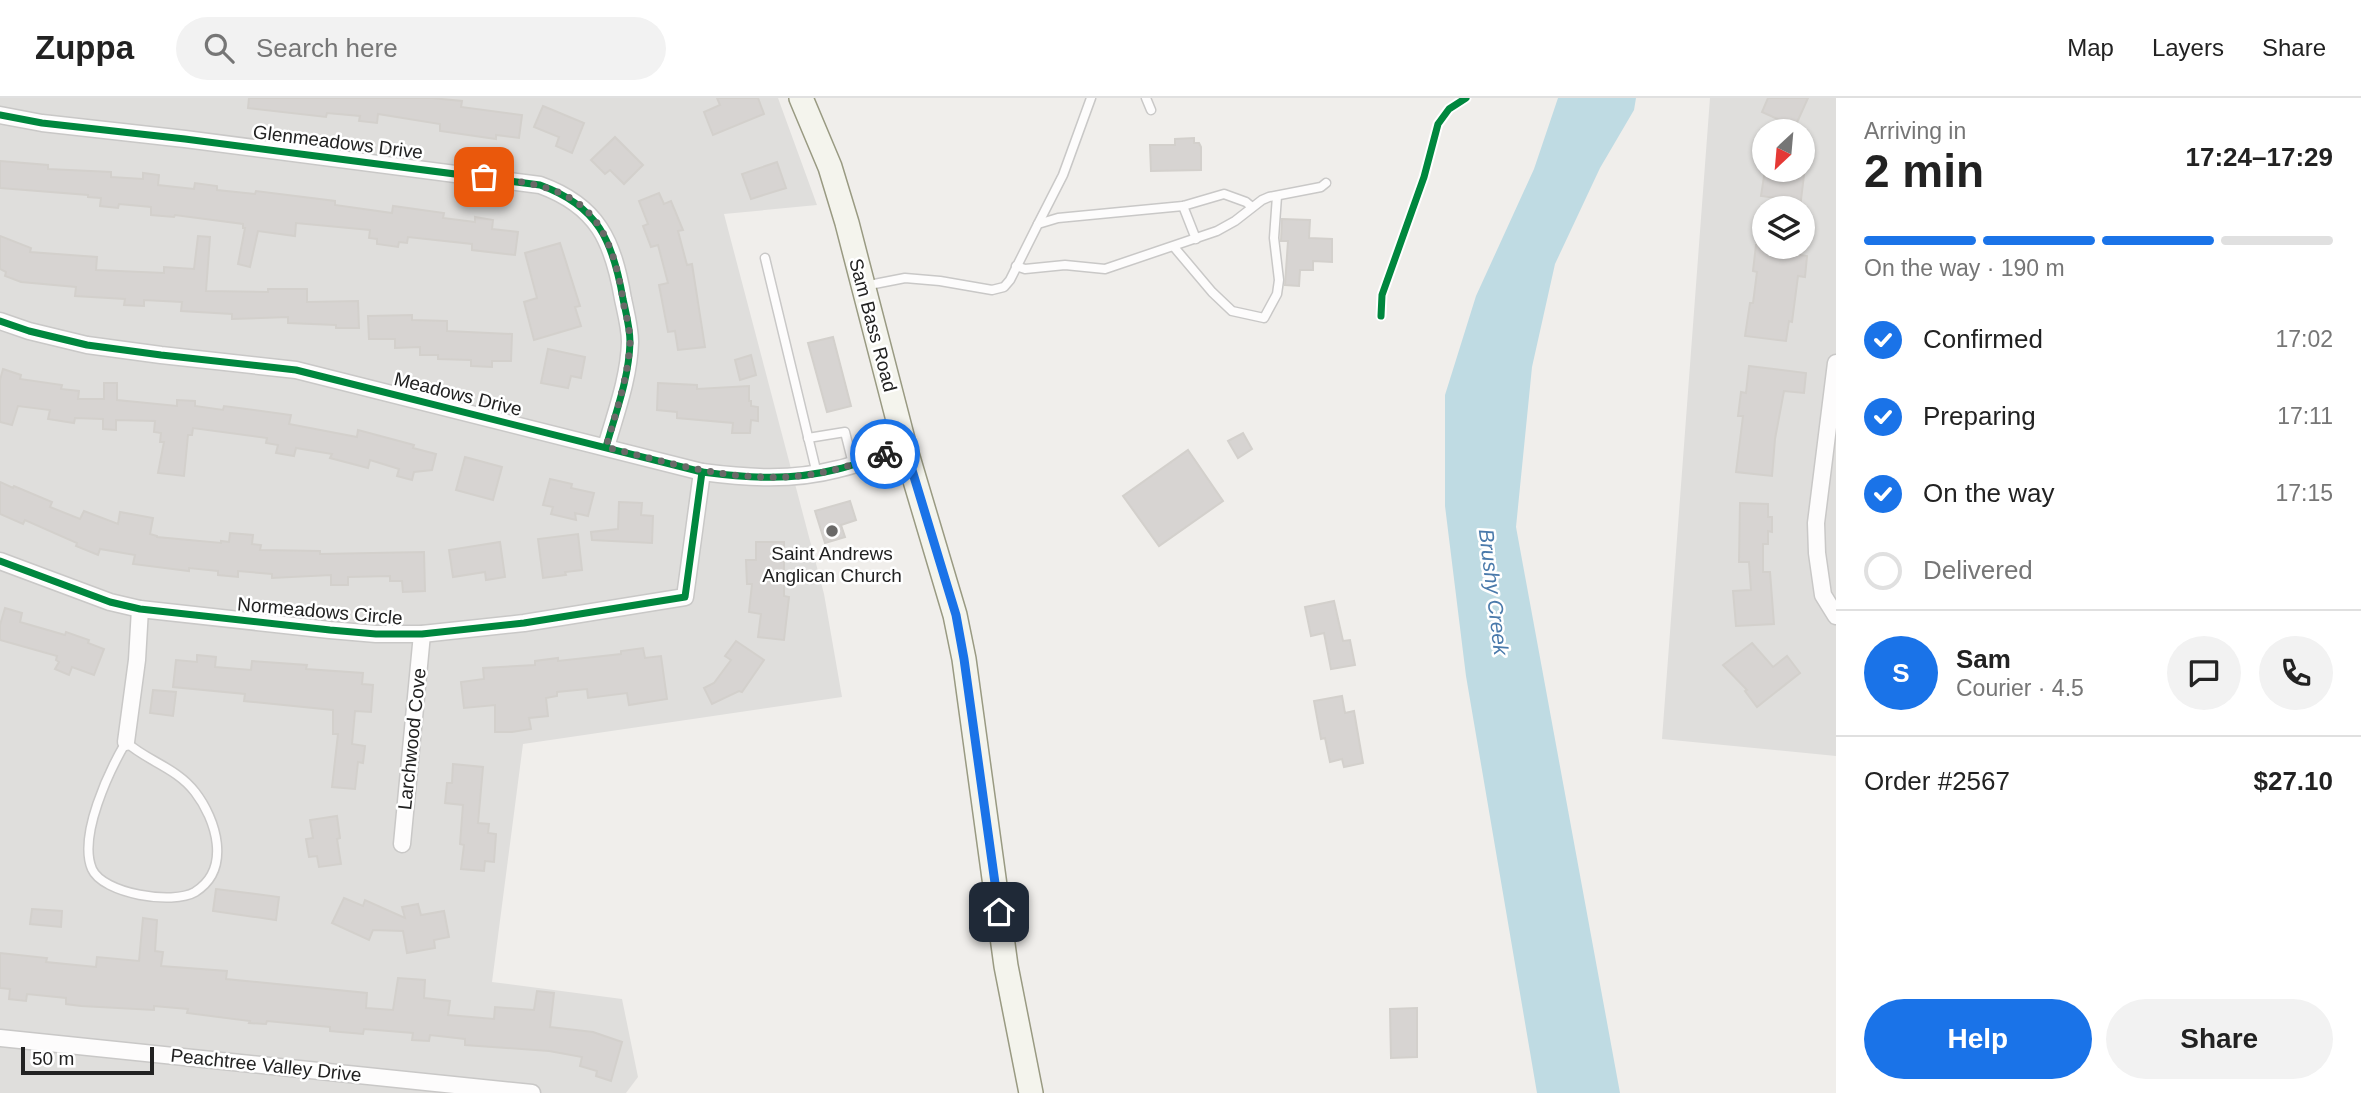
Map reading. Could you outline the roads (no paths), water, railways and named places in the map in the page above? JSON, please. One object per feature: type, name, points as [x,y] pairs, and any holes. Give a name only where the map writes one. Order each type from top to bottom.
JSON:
[{"type":"main road","name":"Sam Bass Road","points":[[801,98],[830,167],[847,223],[905,447],[956,615],[1006,966],[1031,1093]]},
{"type":"street","name":"Glenmeadows Drive","points":[[0,115],[42,123],[540,185],[570,198],[587,212],[601,229],[611,250],[629,329],[626,378],[606,447]]},
{"type":"street","name":"Meadows Drive","points":[[0,321],[87,345],[296,370],[702,472],[748,478],[817,474],[905,447]]},
{"type":"street","points":[[1836,363],[1816,523],[1823,595],[1836,616]]},
{"type":"street","name":"Normeadows Circle","points":[[0,561],[110,602],[140,610],[353,632],[422,634],[524,623],[685,597],[702,472]]},
{"type":"street","points":[[126,742],[137,660],[140,610]]},
{"type":"street","name":"Larchwood Cove","points":[[402,844],[422,634]]},
{"type":"street","name":"Peachtree Valley Drive","points":[[0,1038],[532,1093]]},
{"type":"lane","points":[[862,286],[905,278],[992,290],[1004,287],[1063,175],[1091,98]]},
{"type":"lane","points":[[1146,98],[1151,110]]},
{"type":"lane","points":[[1016,266],[1025,269],[1065,265],[1105,268],[1196,239],[1235,222],[1262,200],[1321,187],[1326,183]]},
{"type":"lane","points":[[1038,224],[1058,218],[1183,206],[1224,194],[1252,207]]},
{"type":"lane","points":[[1174,247],[1231,311],[1264,318],[1277,294],[1279,280],[1274,238],[1277,196]]},
{"type":"lane","points":[[1183,206],[1196,239]]},
{"type":"lane","points":[[765,258],[817,474]]},
{"type":"lane","points":[[808,438],[845,432],[853,464]]},
{"type":"lane","points":[[126,742],[134,750],[166,767],[194,789],[214,822],[217,835],[213,872],[195,891],[184,895],[157,896],[129,893],[97,877],[92,869],[89,849],[99,800],[126,742]]},
{"type":"water","name":"Brushy Creek","points":[[1558,98],[1636,98],[1634,110],[1600,168],[1555,264],[1532,367],[1516,527],[1620,1093],[1537,1093],[1466,676],[1445,506],[1445,395],[1476,296],[1534,169]]},
{"type":"place","name":"Saint Andrews Anglican Church","points":[[832,531]]}]
